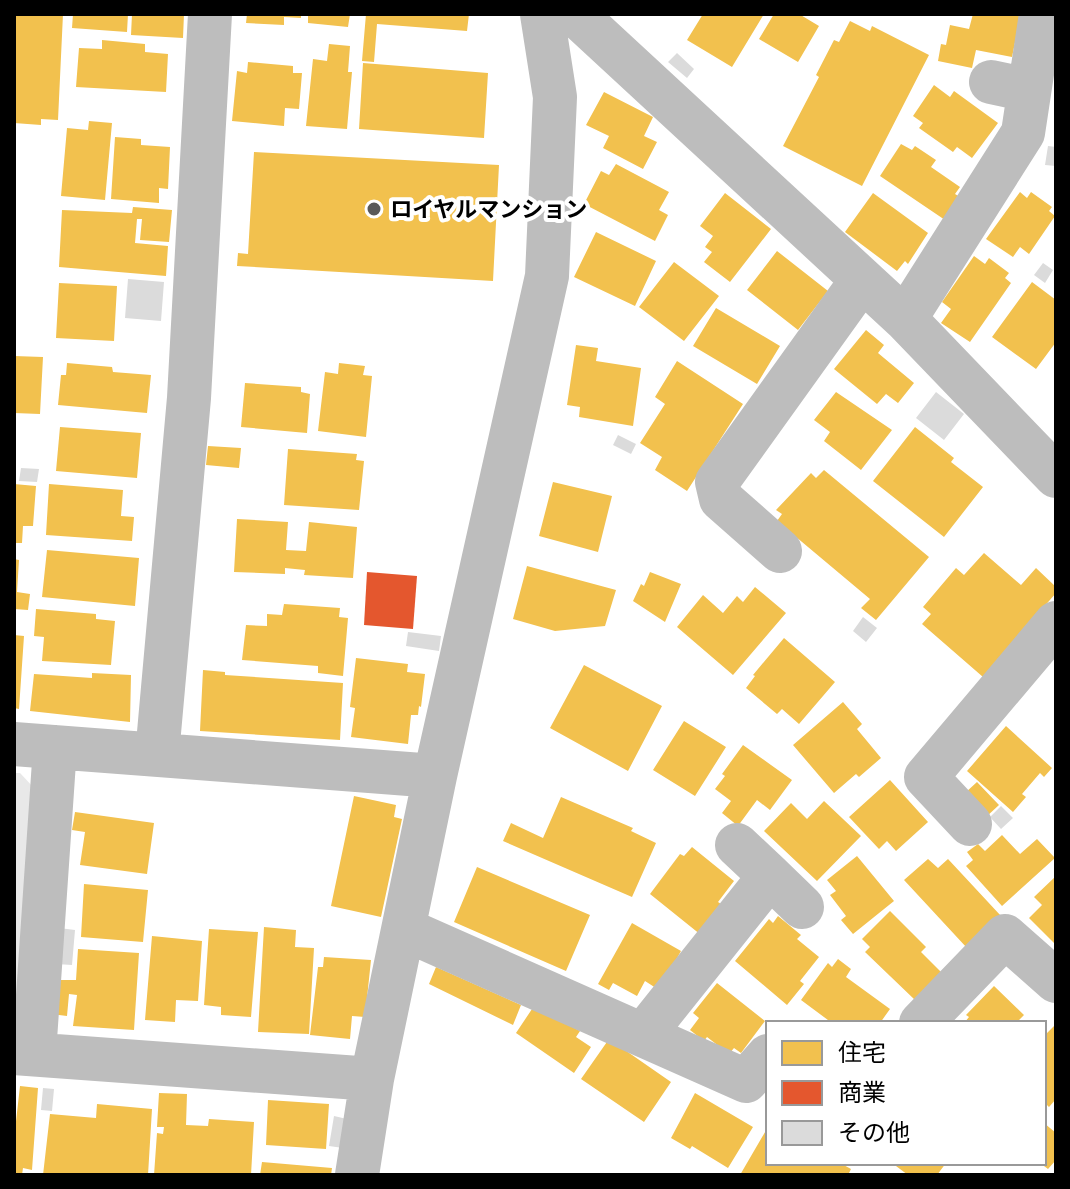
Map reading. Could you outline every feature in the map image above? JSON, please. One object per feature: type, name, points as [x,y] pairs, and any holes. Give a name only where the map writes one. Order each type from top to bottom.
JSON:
[{"type":"street","points":[[157,755],[189,398],[210,14]]},
{"type":"street","points":[[357,1175],[372,1079],[435,776],[547,276],[555,97],[542,14]]},
{"type":"street","points":[[575,14],[905,319],[1056,476]]},
{"type":"street","points":[[905,319],[1023,133],[1010,86],[1041,14]]},
{"type":"street","points":[[780,551],[721,499],[717,482],[862,280]]},
{"type":"street","points":[[970,824],[926,777],[1056,623]]},
{"type":"street","points":[[372,1079],[24,1053],[34,745],[435,776]]},
{"type":"street","points":[[737,845],[802,907]]},
{"type":"street","points":[[643,1035],[770,876]]},
{"type":"street","points":[[404,929],[746,1081],[766,1058]]},
{"type":"street","points":[[923,1021],[1005,936],[1056,981]]},
{"type":"shaded area","points":[[14,773],[20,773],[34,788],[19,1013],[14,1019]]},
{"type":"building: 住宅","points":[[14,14],[63,14],[58,120],[41,119],[41,125],[14,123]]},
{"type":"building: 住宅","points":[[73,14],[128,14],[127,32],[72,28]]},
{"type":"building: 住宅","points":[[132,14],[184,14],[183,38],[131,35]]},
{"type":"building: 住宅","points":[[247,14],[301,14],[301,18],[284,17],[284,25],[246,23]]},
{"type":"building: 住宅","points":[[308,14],[350,14],[348,27],[308,23]]},
{"type":"building: 住宅","points":[[366,14],[469,14],[467,31],[377,24],[374,62],[362,61]]},
{"type":"building: 住宅","points":[[703,14],[764,14],[732,67],[687,40]]},
{"type":"building: 住宅","points":[[774,14],[799,14],[819,26],[798,62],[759,39]]},
{"type":"building: 住宅","points":[[973,14],[1021,14],[1012,57],[976,50],[972,68],[938,61],[941,44],[946,45],[950,25],[969,29]]},
{"type":"building: 住宅","points":[[850,21],[870,31],[872,26],[929,55],[862,186],[783,146],[819,77],[816,75],[834,40],[839,42]]},
{"type":"building: 住宅","points":[[102,40],[145,44],[145,52],[168,54],[166,92],[76,87],[79,48],[102,49]]},
{"type":"building: 住宅","points":[[329,44],[350,46],[348,72],[352,72],[347,129],[306,126],[313,59],[327,61]]},
{"type":"building: 住宅","points":[[248,62],[293,66],[293,73],[302,73],[299,109],[285,108],[284,126],[232,121],[237,71],[247,73]]},
{"type":"building: 住宅","points":[[363,63],[488,73],[484,138],[359,129]]},
{"type":"building: 住宅","points":[[934,85],[950,97],[954,91],[998,123],[972,158],[957,147],[953,152],[919,128],[923,123],[913,116]]},
{"type":"building: 住宅","points":[[604,92],[653,117],[644,136],[657,142],[643,169],[603,148],[609,136],[586,125]]},
{"type":"building: 住宅","points":[[89,121],[112,123],[105,200],[61,196],[67,128],[88,130]]},
{"type":"building: 住宅","points":[[115,137],[141,139],[141,145],[170,147],[168,189],[159,188],[159,203],[111,199]]},
{"type":"building: 住宅","points":[[901,144],[912,150],[915,146],[936,160],[931,167],[960,187],[955,194],[960,197],[945,220],[880,176]]},
{"type":"building: 住宅","name":"ロイヤルマンション","points":[[254,152],[499,165],[493,281],[237,266],[238,253],[248,254]]},
{"type":"building: 住宅","points":[[616,164],[669,192],[659,210],[668,215],[655,241],[584,204],[601,171],[609,175]]},
{"type":"building: 住宅","points":[[1020,192],[1027,198],[1031,192],[1052,207],[1049,211],[1055,216],[1029,254],[1020,247],[1013,257],[986,239]]},
{"type":"building: 住宅","points":[[725,193],[771,229],[730,282],[704,262],[712,252],[705,247],[713,236],[700,226]]},
{"type":"building: 住宅","points":[[873,193],[928,233],[908,264],[905,261],[897,271],[845,232]]},
{"type":"building: 住宅","points":[[133,207],[172,210],[169,242],[140,240],[142,219],[137,219],[135,243],[168,246],[166,276],[59,267],[62,210],[132,213]]},
{"type":"building: 住宅","points":[[596,232],[656,261],[635,306],[574,277]]},
{"type":"building: 住宅","points":[[777,251],[828,291],[798,330],[747,290]]},
{"type":"building: 住宅","points":[[974,256],[985,264],[989,258],[1009,273],[1005,278],[1011,283],[970,342],[941,323],[951,309],[942,302]]},
{"type":"building: 住宅","points":[[674,262],[719,296],[684,341],[639,307]]},
{"type":"building: 住宅","points":[[1032,282],[1056,300],[1056,342],[1036,369],[992,337]]},
{"type":"building: 住宅","points":[[59,283],[117,286],[114,341],[56,338]]},
{"type":"building: 住宅","points":[[716,308],[780,346],[757,384],[693,346]]},
{"type":"building: 住宅","points":[[866,330],[884,345],[878,353],[914,383],[898,403],[886,394],[877,404],[834,369]]},
{"type":"building: 住宅","points":[[576,345],[598,348],[596,361],[641,368],[633,426],[579,417],[580,407],[567,405]]},
{"type":"building: 住宅","points":[[14,356],[43,357],[40,414],[14,413]]},
{"type":"building: 住宅","points":[[677,361],[743,404],[687,491],[655,470],[662,457],[640,443],[665,404],[655,397]]},
{"type":"building: 住宅","points":[[67,363],[112,367],[113,372],[151,375],[147,413],[58,405],[61,375],[66,375]]},
{"type":"building: 住宅","points":[[339,363],[365,366],[363,375],[372,376],[366,437],[318,431],[325,372],[338,374]]},
{"type":"building: 住宅","points":[[245,383],[301,387],[301,392],[310,394],[307,433],[241,427]]},
{"type":"building: 住宅","points":[[836,392],[892,430],[861,470],[824,441],[830,432],[814,420]]},
{"type":"building: 住宅","points":[[60,427],[141,433],[137,478],[56,471]]},
{"type":"building: 住宅","points":[[915,427],[954,458],[951,462],[983,487],[944,537],[873,481]]},
{"type":"building: 住宅","points":[[208,446],[241,448],[239,468],[206,465]]},
{"type":"building: 住宅","points":[[288,449],[357,454],[356,460],[364,461],[359,510],[284,505]]},
{"type":"building: 住宅","points":[[824,470],[929,557],[876,620],[861,608],[870,599],[777,521],[782,514],[776,510],[811,473],[816,478]]},
{"type":"building: 住宅","points":[[553,482],[612,496],[598,552],[539,536]]},
{"type":"building: 住宅","points":[[14,484],[36,486],[33,526],[23,526],[22,543],[14,543]]},
{"type":"building: 住宅","points":[[49,484],[123,490],[121,516],[134,517],[132,541],[46,535]]},
{"type":"building: 住宅","points":[[237,519],[288,522],[286,550],[306,551],[309,522],[357,527],[353,578],[304,575],[305,570],[285,568],[285,574],[234,572]]},
{"type":"building: 住宅","points":[[47,550],[139,558],[135,606],[42,597]]},
{"type":"building: 住宅","points":[[984,553],[1021,585],[1036,568],[1056,587],[1056,593],[983,677],[922,624],[931,614],[923,607],[956,568],[964,575]]},
{"type":"building: 住宅","points":[[14,559],[19,560],[17,592],[30,594],[28,610],[14,609]]},
{"type":"building: 住宅","points":[[527,566],[616,590],[605,626],[555,631],[513,619]]},
{"type":"building: 住宅","points":[[650,572],[681,584],[665,622],[633,601]]},
{"type":"building: 住宅","points":[[755,587],[786,613],[733,675],[677,627],[703,595],[723,613],[737,596],[743,602]]},
{"type":"building: 住宅","points":[[284,604],[340,608],[339,617],[348,618],[343,676],[318,673],[318,666],[242,660],[246,625],[267,626],[267,614],[282,615]]},
{"type":"building: 住宅","points":[[36,609],[96,614],[96,619],[115,621],[111,665],[42,661],[44,637],[34,636]]},
{"type":"building: 住宅","points":[[14,635],[24,636],[19,709],[14,708]]},
{"type":"building: 住宅","points":[[784,638],[835,682],[799,724],[782,709],[777,714],[746,688]]},
{"type":"building: 住宅","points":[[356,658],[408,664],[407,672],[425,674],[421,707],[418,715],[411,715],[408,744],[351,737],[355,708],[350,707]]},
{"type":"building: 住宅","points":[[584,665],[662,706],[628,771],[550,728]]},
{"type":"building: 住宅","points":[[203,670],[225,672],[225,675],[343,683],[340,740],[200,731]]},
{"type":"building: 住宅","points":[[92,673],[131,675],[130,722],[30,711],[34,674],[92,678]]},
{"type":"building: 住宅","points":[[843,702],[862,724],[857,729],[881,758],[834,793],[793,745]]},
{"type":"building: 住宅","points":[[684,721],[726,747],[695,796],[653,770]]},
{"type":"building: 住宅","points":[[1006,726],[1052,768],[1044,777],[1040,773],[1022,794],[1026,797],[1013,812],[967,771]]},
{"type":"building: 住宅","points":[[743,745],[792,780],[770,810],[757,800],[738,826],[722,813],[731,801],[715,789]]},
{"type":"building: 住宅","points":[[890,780],[928,822],[896,851],[887,841],[879,849],[849,817]]},
{"type":"building: 住宅","points":[[977,782],[999,805],[986,817],[965,793]]},
{"type":"building: 住宅","points":[[354,796],[396,805],[394,817],[402,819],[381,917],[331,906]]},
{"type":"building: 住宅","points":[[561,797],[633,828],[631,831],[656,843],[632,897],[503,841],[511,823],[543,838]]},
{"type":"building: 住宅","points":[[824,801],[861,836],[817,881],[764,831],[791,803],[807,819]]},
{"type":"building: 住宅","points":[[75,812],[154,823],[147,874],[80,865],[85,832],[72,830]]},
{"type":"building: 住宅","points":[[1002,835],[1020,854],[1037,839],[1055,858],[1002,906],[966,866],[973,860],[967,852],[978,844],[985,851]]},
{"type":"building: 住宅","points":[[692,847],[734,881],[718,902],[724,906],[701,935],[650,894],[680,854],[684,856]]},
{"type":"building: 住宅","points":[[857,856],[894,901],[853,934],[841,920],[846,916],[830,895],[836,891],[827,880]]},
{"type":"building: 住宅","points":[[928,859],[938,868],[948,859],[1001,916],[967,948],[904,880]]},
{"type":"building: 住宅","points":[[477,867],[590,915],[566,971],[454,922]]},
{"type":"building: 住宅","points":[[1056,876],[1056,945],[1029,918],[1042,905],[1034,897]]},
{"type":"building: 住宅","points":[[84,884],[148,890],[143,942],[81,937]]},
{"type":"building: 住宅","points":[[890,911],[926,947],[921,952],[942,973],[915,1000],[865,952],[870,947],[862,939]]},
{"type":"building: 住宅","points":[[778,916],[801,935],[797,939],[819,957],[800,981],[804,984],[787,1005],[735,961],[769,919],[773,923]]},
{"type":"building: 住宅","points":[[632,923],[681,951],[659,990],[645,981],[637,996],[613,983],[609,990],[598,984]]},
{"type":"building: 住宅","points":[[264,927],[296,930],[295,947],[314,948],[309,1034],[258,1032]]},
{"type":"building: 住宅","points":[[209,929],[258,932],[251,1017],[221,1015],[221,1007],[204,1005]]},
{"type":"building: 住宅","points":[[152,936],[202,941],[198,1001],[176,1000],[175,1022],[145,1020]]},
{"type":"building: 住宅","points":[[78,949],[139,953],[134,1030],[73,1026],[77,995],[69,994],[67,1016],[51,1014],[54,980],[76,980]]},
{"type":"building: 住宅","points":[[324,957],[371,960],[365,1017],[352,1016],[350,1039],[310,1035],[318,967],[323,967]]},
{"type":"building: 住宅","points":[[838,959],[851,969],[846,977],[890,1009],[881,1021],[829,1021],[801,1000],[828,963],[832,967]]},
{"type":"building: 住宅","points":[[436,967],[521,1005],[513,1025],[429,984]]},
{"type":"building: 住宅","points":[[717,983],[765,1021],[741,1053],[734,1048],[729,1054],[707,1037],[704,1041],[690,1030],[699,1018],[693,1013]]},
{"type":"building: 住宅","points":[[994,986],[1024,1015],[1018,1021],[966,1021],[969,1017],[966,1015]]},
{"type":"building: 住宅","points":[[534,1006],[580,1031],[576,1037],[591,1047],[574,1073],[516,1033]]},
{"type":"building: 住宅","points":[[1056,1024],[1056,1099],[1049,1107],[1046,1104],[1046,1034]]},
{"type":"building: 住宅","points":[[609,1039],[671,1082],[644,1122],[581,1079]]},
{"type":"building: 住宅","points":[[20,1086],[38,1088],[32,1170],[23,1168],[22,1175],[14,1175],[14,1139]]},
{"type":"building: 住宅","points":[[159,1093],[187,1094],[186,1125],[208,1126],[209,1119],[254,1122],[251,1175],[154,1175],[157,1133],[163,1134],[164,1127],[157,1127]]},
{"type":"building: 住宅","points":[[695,1093],[753,1127],[728,1168],[692,1146],[690,1149],[671,1138]]},
{"type":"building: 住宅","points":[[268,1100],[329,1104],[326,1149],[266,1145]]},
{"type":"building: 住宅","points":[[97,1104],[152,1109],[148,1175],[43,1175],[50,1114],[96,1118]]},
{"type":"building: 住宅","points":[[1046,1125],[1056,1133],[1056,1160],[1048,1169],[1043,1165],[1046,1165]]},
{"type":"building: 住宅","points":[[766,1130],[766,1165],[844,1165],[851,1169],[848,1175],[740,1175]]},
{"type":"building: 住宅","points":[[262,1162],[332,1168],[331,1175],[260,1175]]},
{"type":"building: 住宅","points":[[895,1165],[944,1165],[937,1175],[908,1175]]},
{"type":"building: 商業","points":[[367,572],[417,576],[413,629],[364,625]]},
{"type":"building: その他","points":[[677,53],[694,69],[687,78],[668,62]]},
{"type":"building: その他","points":[[1048,146],[1056,147],[1056,166],[1045,165]]},
{"type":"building: その他","points":[[1043,263],[1053,270],[1045,283],[1034,275]]},
{"type":"building: その他","points":[[128,279],[164,282],[161,321],[125,318]]},
{"type":"building: その他","points":[[936,392],[964,414],[944,440],[916,418]]},
{"type":"building: その他","points":[[618,435],[636,444],[631,454],[613,445]]},
{"type":"building: その他","points":[[21,468],[39,469],[37,482],[19,481]]},
{"type":"building: その他","points":[[863,617],[877,628],[866,642],[853,631]]},
{"type":"building: その他","points":[[408,632],[441,636],[439,651],[406,646]]},
{"type":"building: その他","points":[[1001,806],[1013,818],[1001,829],[990,817]]},
{"type":"building: その他","points":[[59,928],[75,930],[72,965],[56,964]]},
{"type":"building: その他","points":[[43,1088],[54,1089],[52,1111],[41,1110]]},
{"type":"building: その他","points":[[334,1116],[347,1119],[343,1148],[329,1146]]},
{"type":"place","name":"ロイヤルマンション","points":[[374,209]]}]
